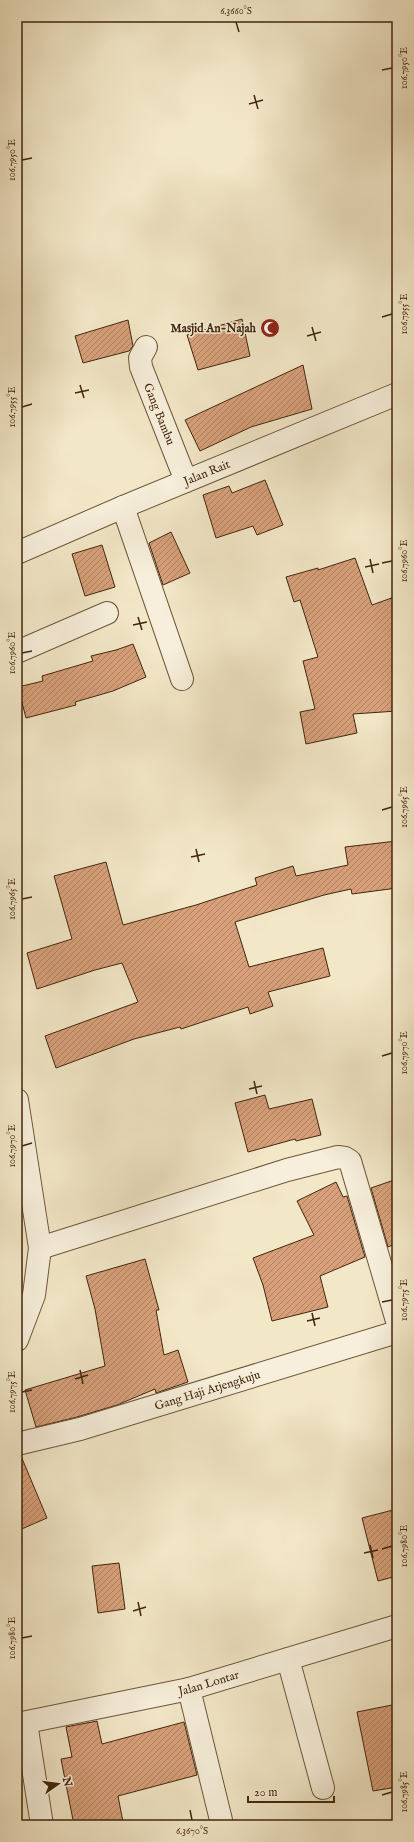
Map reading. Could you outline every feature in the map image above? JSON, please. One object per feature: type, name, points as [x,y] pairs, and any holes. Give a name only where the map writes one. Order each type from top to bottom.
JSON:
[{"type":"street","name":"Gang Bambu","points":[[146,347],[140,358],[141,367],[186,481]]},
{"type":"street","name":"Jalan Rait","points":[[17,553],[123,507],[397,394]]},
{"type":"street","points":[[123,507],[182,679]]},
{"type":"street","points":[[17,652],[107,614]]},
{"type":"street","points":[[17,1100],[40,1248],[34,1295],[17,1340]]},
{"type":"street","points":[[40,1248],[287,1170],[338,1157],[345,1158],[350,1162],[397,1321]]},
{"type":"street","name":"Gang Haji Atjengkuju","points":[[17,1444],[80,1429],[397,1332]]},
{"type":"street","name":"Jalan Lontar","points":[[22,1724],[189,1689],[397,1626]]},
{"type":"street","points":[[288,1659],[323,1788]]},
{"type":"street","points":[[189,1689],[221,1820]]},
{"type":"street","points":[[22,1724],[42,1825]]},
{"type":"building","points":[[242,319],[250,356],[198,370],[187,335]]},
{"type":"building","points":[[128,320],[133,346],[129,351],[83,363],[75,336]]},
{"type":"building","points":[[303,365],[312,409],[251,427],[200,451],[185,420]]},
{"type":"building","points":[[265,480],[283,525],[257,535],[253,526],[216,538],[203,495],[229,486],[232,493]]},
{"type":"building","points":[[171,532],[190,573],[163,585],[149,543]]},
{"type":"building","points":[[102,545],[115,587],[85,596],[72,554]]},
{"type":"building","points":[[355,558],[372,605],[397,596],[397,711],[353,714],[357,733],[306,744],[300,712],[315,709],[303,661],[318,657],[300,600],[294,602],[286,577],[318,568],[318,570]]},
{"type":"building","points":[[133,644],[146,677],[113,691],[75,702],[76,705],[26,718],[18,687],[43,681],[42,676],[93,661],[91,656]]},
{"type":"building","points":[[397,841],[397,888],[352,894],[351,889],[324,895],[235,922],[249,967],[323,948],[330,976],[268,992],[273,1006],[250,1014],[248,1007],[181,1029],[180,1027],[134,1039],[56,1068],[45,1036],[138,1002],[122,963],[95,970],[37,989],[27,953],[72,939],[54,876],[106,862],[123,925],[196,905],[257,885],[255,878],[293,866],[296,876],[348,865],[345,847]]},
{"type":"building","points":[[265,1095],[269,1109],[312,1099],[321,1135],[296,1141],[295,1139],[248,1152],[235,1103]]},
{"type":"building","points":[[397,1179],[397,1243],[388,1247],[371,1188]]},
{"type":"building","points":[[336,1182],[343,1197],[347,1196],[365,1257],[320,1276],[328,1307],[272,1321],[263,1285],[253,1258],[314,1235],[297,1201]]},
{"type":"building","points":[[145,1259],[159,1310],[156,1310],[164,1355],[178,1350],[188,1382],[156,1393],[155,1389],[117,1405],[36,1427],[25,1390],[105,1366],[95,1309],[86,1276]]},
{"type":"building","points":[[17,1456],[21,1456],[47,1518],[17,1531]]},
{"type":"building","points":[[397,1509],[397,1576],[378,1581],[362,1518]]},
{"type":"building","points":[[119,1563],[125,1609],[98,1613],[92,1566]]},
{"type":"building","points":[[397,1704],[397,1787],[373,1791],[357,1712]]},
{"type":"building","points":[[97,1721],[102,1744],[184,1722],[197,1775],[118,1796],[123,1822],[108,1825],[74,1825],[61,1759],[72,1757],[66,1727]]},
{"type":"place","name":"Masjid An-Najah","points":[[270,328]]}]
